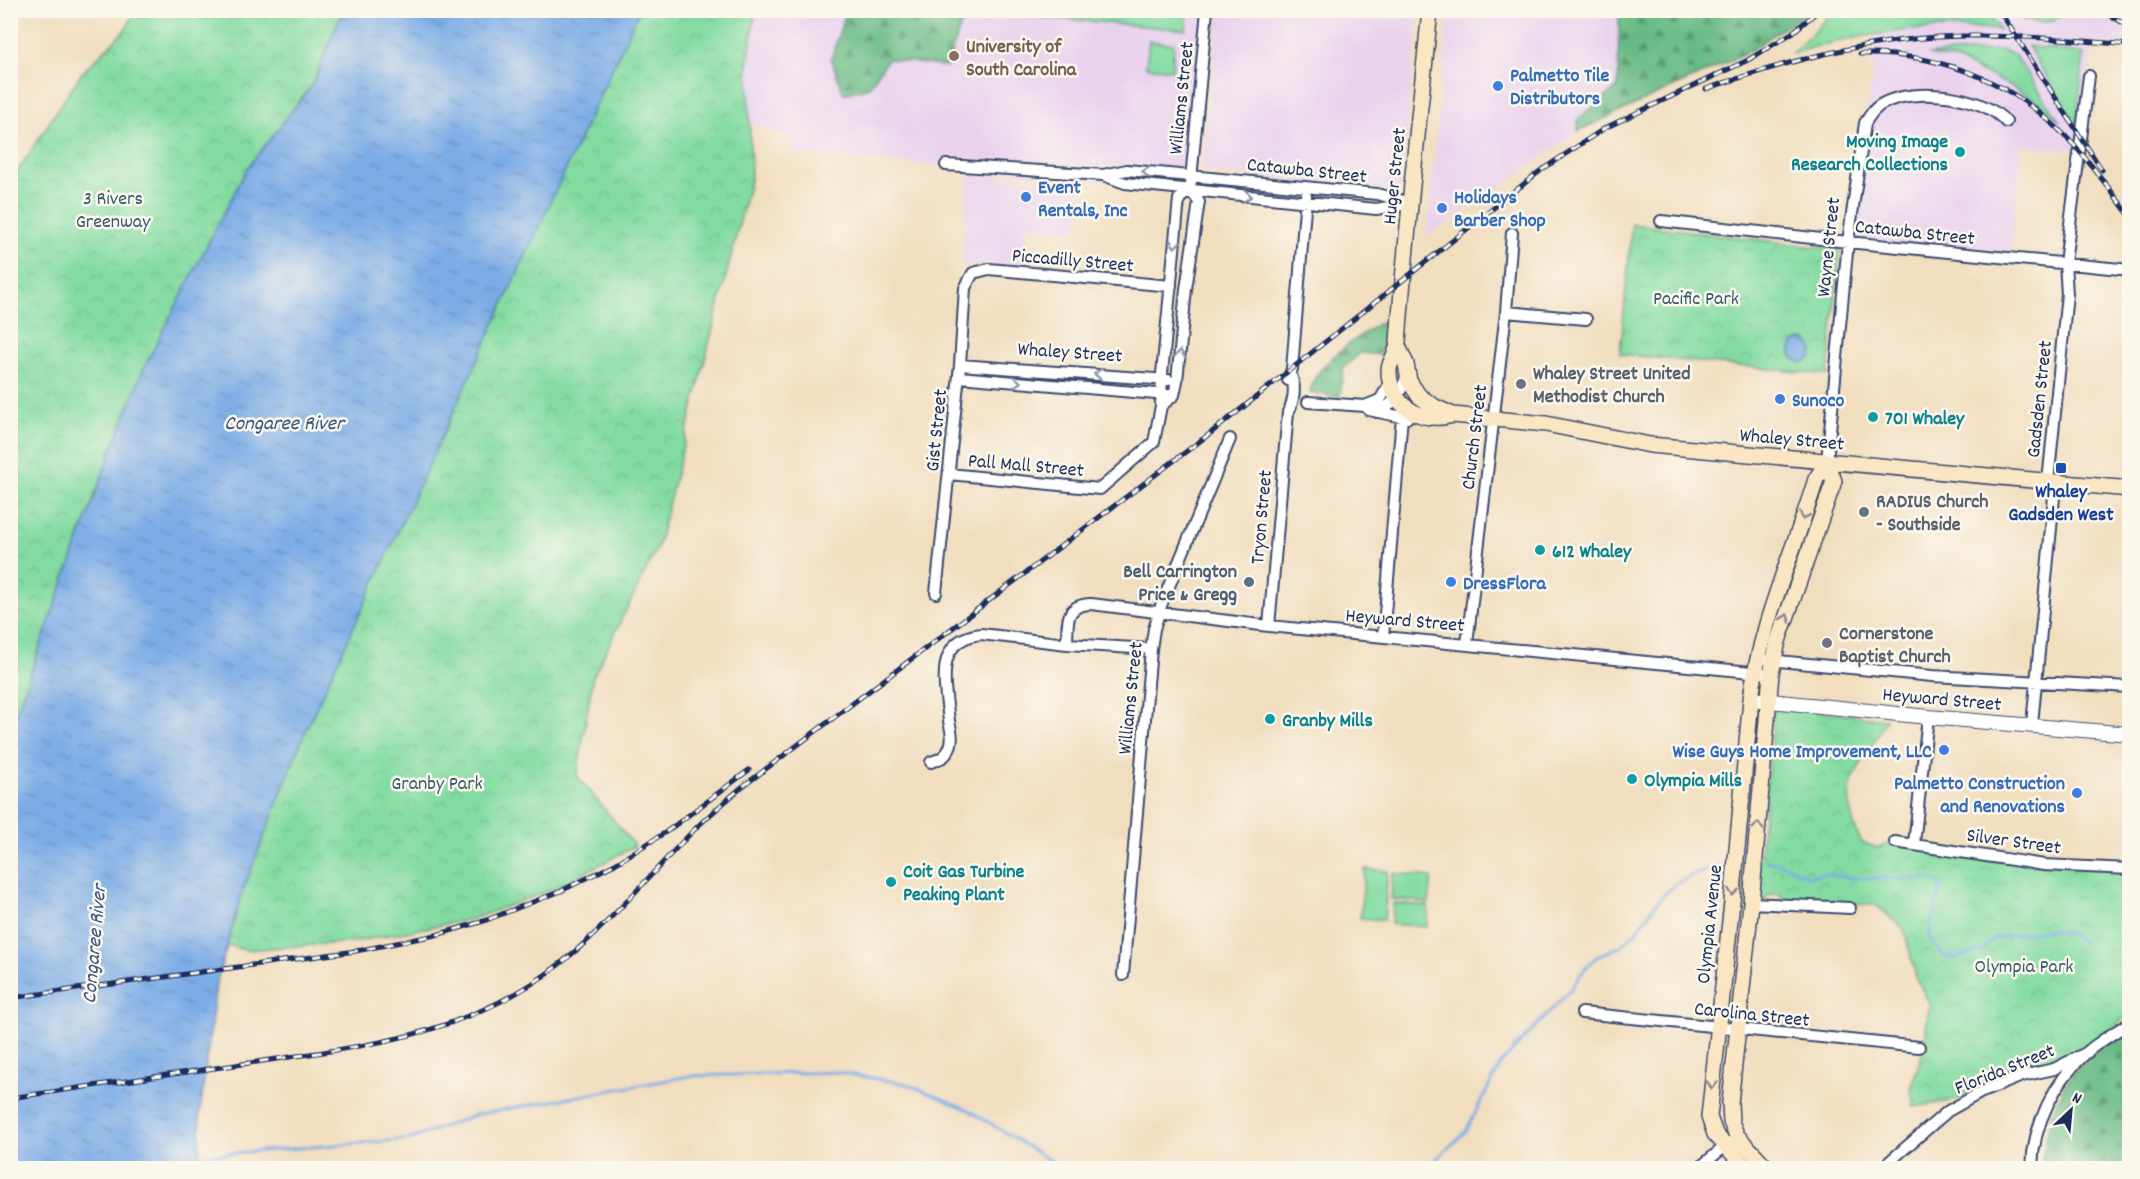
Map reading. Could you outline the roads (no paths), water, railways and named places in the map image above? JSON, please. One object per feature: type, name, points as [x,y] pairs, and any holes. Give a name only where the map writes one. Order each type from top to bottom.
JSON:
[{"type":"main road","name":"Huger Street","points":[[1398,346],[1430,10]]},
{"type":"main road","name":"Whaley Street","points":[[1398,346],[1406,364],[1407,375],[1419,396],[1453,415]]},
{"type":"main road","points":[[1398,346],[1389,363],[1390,383],[1398,398],[1412,412],[1426,417]]},
{"type":"main road","name":"Whaley Street","points":[[1426,417],[1439,418],[1453,415],[1494,418],[1546,424],[1650,445],[2130,489]]},
{"type":"main road","name":"Wayne Street","points":[[1755,665],[1816,479],[1827,462]]},
{"type":"main road","name":"Wayne Street","points":[[1772,668],[1778,641],[1834,481],[1827,462]]},
{"type":"main road","name":"Olympia Avenue","points":[[1755,665],[1709,1117],[1715,1134],[1731,1141],[1767,1168]]},
{"type":"main road","name":"Olympia Avenue","points":[[1746,1168],[1731,1141],[1730,1103],[1772,668]]},
{"type":"street","name":"Williams Street","points":[[1190,190],[1179,200],[1161,400],[1174,395],[1177,381],[1186,289],[1199,202],[1190,190],[1207,10]]},
{"type":"street","name":"Gadsden Street","points":[[2032,724],[2054,495],[2048,482],[2067,294],[2065,263],[2089,76]]},
{"type":"street","name":"Wayne Street","points":[[1827,462],[1848,242],[1864,123],[1873,111],[1884,103],[1908,95],[1968,100],[1987,106],[2006,122]]},
{"type":"street","name":"Catawba Street","points":[[946,165],[1103,175],[1127,170],[1377,194],[1411,203]]},
{"type":"street","name":"Catawba Street","points":[[1103,175],[1125,183],[1376,210],[1411,203]]},
{"type":"street","name":"Tryon Street","points":[[1269,626],[1288,412],[1284,406],[1287,381],[1291,376],[1307,187]]},
{"type":"street","name":"Catawba Street","points":[[1661,221],[2130,270]]},
{"type":"street","name":"Church Street","points":[[1467,644],[1506,312],[1512,233]]},
{"type":"street","name":"Piccadilly Street","points":[[973,273],[989,269],[1171,286]]},
{"type":"street","name":"Gist Street","points":[[936,593],[959,377],[965,288],[973,273]]},
{"type":"street","points":[[1506,312],[1586,319]]},
{"type":"street","name":"Whaley Street","points":[[960,365],[1177,381]]},
{"type":"street","points":[[1377,412],[1391,405],[1398,398],[1407,375]]},
{"type":"street","name":"Whaley Street","points":[[959,377],[1161,400]]},
{"type":"street","points":[[1365,406],[1380,400],[1390,383]]},
{"type":"street","name":"Pall Mall Street","points":[[949,474],[1100,489],[1154,442],[1161,400]]},
{"type":"street","name":"Whaley Street","points":[[1308,402],[1365,406],[1369,410],[1402,417],[1426,417]]},
{"type":"street","points":[[1383,637],[1402,417]]},
{"type":"street","name":"Williams Street","points":[[1123,975],[1151,649],[1159,612],[1230,439]]},
{"type":"street","name":"Heyward Street","points":[[1067,644],[1068,619],[1072,609],[1079,604],[1107,605],[1269,626],[1467,644],[1772,668],[2130,687]]},
{"type":"street","points":[[931,762],[942,759],[950,749],[952,739],[945,688],[947,657],[950,648],[969,635],[981,634],[1067,644],[1151,649]]},
{"type":"street","name":"Heyward Street","points":[[1751,699],[2130,734]]},
{"type":"street","points":[[1914,844],[1928,717]]},
{"type":"street","name":"Silver Street","points":[[1895,842],[2044,865],[2130,869]]},
{"type":"street","points":[[1751,903],[1850,908]]},
{"type":"street","name":"Carolina Street","points":[[1582,1013],[1919,1047]]},
{"type":"street","points":[[2032,1168],[2036,1133],[2048,1102],[2064,1078],[2088,1052],[2130,1022]]},
{"type":"street","name":"Florida Street","points":[[1882,1168],[1956,1106],[1982,1092],[2022,1076],[2054,1068],[2088,1052]]},
{"type":"street","points":[[1699,1168],[1731,1141]]},
{"type":"water","name":"Congaree River","points":[[343,10],[639,11],[304,734],[242,893],[216,984],[200,1113],[200,1168],[11,1168],[11,727],[109,457],[144,368],[246,170],[312,85]]},
{"type":"water","points":[[1802,340],[1810,343],[1813,351],[1810,359],[1802,362],[1794,359],[1791,351],[1794,343]]},
{"type":"waterway","points":[[1766,861],[1781,864],[1808,876],[1826,874],[1852,878],[1932,879],[1940,884],[1941,889],[1931,922],[1929,938],[1945,957],[1955,958],[1981,951],[1995,938],[2047,930],[2069,933],[2085,943]]},
{"type":"waterway","points":[[1427,1168],[1466,1131],[1501,1063],[1571,989],[1586,967],[1598,956],[1621,946],[1635,933],[1659,900],[1674,885],[1695,874],[1720,866]]},
{"type":"waterway","points":[[198,1156],[411,1139],[475,1115],[690,1076],[837,1072],[907,1084],[967,1109],[1062,1168]]},
{"type":"railway","points":[[10,1098],[323,1052],[394,1039],[463,1018],[497,1004],[530,985],[554,969],[597,932],[695,829],[742,787],[1212,432],[1540,171],[1605,128],[1748,60],[1792,33],[1819,10]]},
{"type":"railway","points":[[1999,10],[2102,170]]},
{"type":"railway","points":[[2101,10],[2130,27]]},
{"type":"railway","points":[[1706,89],[1834,52],[1932,37],[2006,36],[2130,45]]},
{"type":"railway","points":[[1860,54],[1914,58],[1940,63],[1966,71],[2014,95],[2036,110],[2077,148],[2130,216]]},
{"type":"railway","points":[[10,998],[356,951],[436,935],[484,921],[561,891],[615,864],[666,832],[749,770]]},
{"type":"place","name":"University of South Carolina","points":[[954,56]]},
{"type":"place","name":"Palmetto Tile Distributors","points":[[1498,86]]},
{"type":"place","name":"Moving Image Research Collections","points":[[1960,152]]},
{"type":"place","name":"Event Rentals, Inc","points":[[1026,197]]},
{"type":"place","name":"Holidays Barber Shop","points":[[1442,208]]},
{"type":"place","name":"Whaley Street United Methodist Church","points":[[1521,384]]},
{"type":"place","name":"Sunoco","points":[[1780,399]]},
{"type":"place","name":"701 Whaley","points":[[1873,417]]},
{"type":"place","name":"Whaley Gadsden West","points":[[2061,468]]},
{"type":"place","name":"RADIUS Church - Southside","points":[[1864,512]]},
{"type":"place","name":"612 Whaley","points":[[1540,550]]},
{"type":"place","name":"Bell Carrington Price & Gregg","points":[[1249,582]]},
{"type":"place","name":"DressFlora","points":[[1451,582]]},
{"type":"place","name":"Cornerstone Baptist Church","points":[[1827,643]]},
{"type":"place","name":"Granby Mills","points":[[1270,719]]},
{"type":"place","name":"Wise Guys Home Improvement, LLC","points":[[1944,750]]},
{"type":"place","name":"Olympia Mills","points":[[1632,779]]},
{"type":"place","name":"Palmetto Construction and Renovations","points":[[2077,793]]},
{"type":"place","name":"Coit Gas Turbine Peaking Plant","points":[[891,882]]},
{"type":"park label","name":"3 Rivers Greenway","points":[[113,208]]},
{"type":"park label","name":"Pacific Park","points":[[1696,297]]},
{"type":"park label","name":"Granby Park","points":[[437,782]]},
{"type":"park label","name":"Olympia Park","points":[[2024,965]]}]
